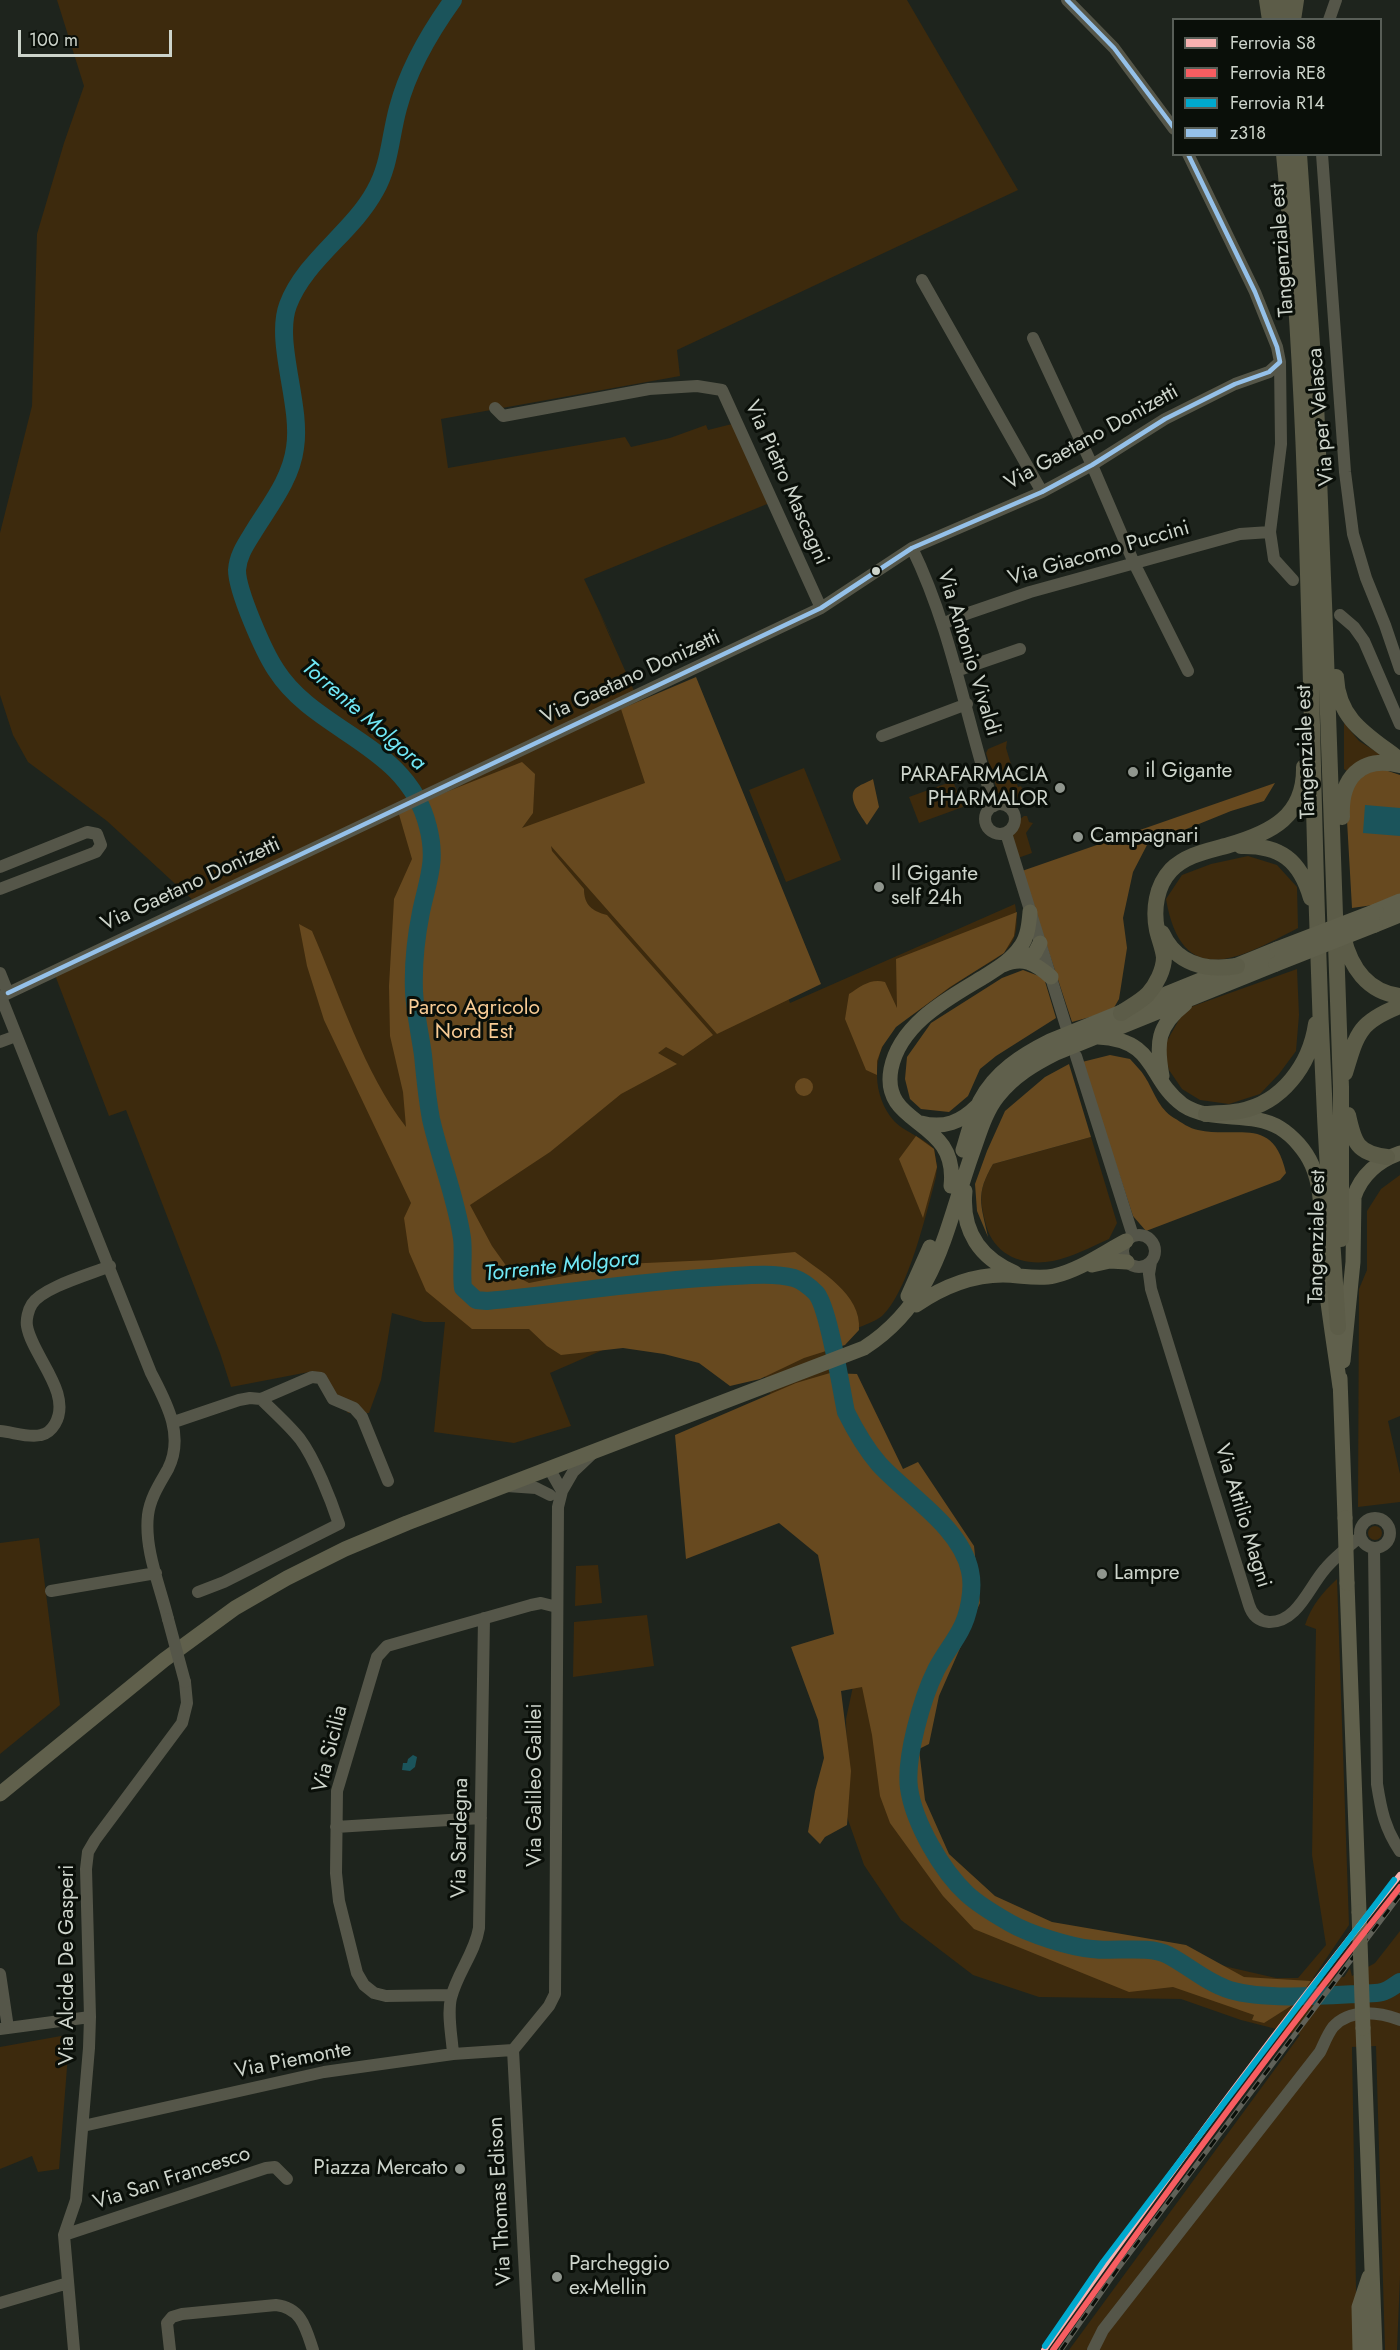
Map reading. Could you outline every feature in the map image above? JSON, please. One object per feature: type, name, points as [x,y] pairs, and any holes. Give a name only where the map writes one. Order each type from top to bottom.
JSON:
[{"type":"highway","points":[[1267,0],[1270,18]]},
{"type":"highway","points":[[1282,0],[1285,18]]},
{"type":"highway","points":[[1293,18],[1296,0]]},
{"type":"highway","name":"Tangenziale est","points":[[1284,156],[1303,442],[1320,996],[1329,1205],[1338,1327]]},
{"type":"highway","name":"Tangenziale est","points":[[1299,156],[1316,402],[1336,905],[1342,1205],[1338,1327]]},
{"type":"highway","points":[[1325,628],[1334,653],[1336,692],[1342,706],[1362,732],[1400,762]]},
{"type":"highway","points":[[1121,1013],[1149,993],[1159,977],[1164,956],[1156,918],[1157,896],[1164,880],[1173,868],[1200,852],[1256,837],[1275,827],[1295,807],[1304,774],[1303,728],[1312,711]]},
{"type":"highway","points":[[1333,874],[1343,844],[1341,801],[1347,784],[1356,772],[1370,764],[1385,761],[1400,762]]},
{"type":"highway","points":[[1228,846],[1263,847],[1280,853],[1291,861],[1304,877],[1317,915]]},
{"type":"highway","points":[[1336,905],[1346,949],[1354,967],[1370,984],[1386,993],[1400,996]]},
{"type":"highway","points":[[1156,918],[1172,949],[1186,960],[1213,968],[1237,966]]},
{"type":"highway","points":[[1206,1114],[1240,1111],[1260,1105],[1274,1097],[1291,1081],[1304,1062],[1313,1040],[1320,996]]},
{"type":"highway","points":[[1393,1155],[1368,1152],[1359,1147],[1354,1140],[1341,1087],[1355,1040],[1361,1030],[1377,1016],[1400,1006]]},
{"type":"main road","points":[[918,1122],[936,1126],[963,1119],[1034,1064],[1196,996],[1277,956],[1375,918],[1400,901]]},
{"type":"main road","points":[[1021,953],[1030,912]]},
{"type":"main road","points":[[1375,918],[1400,915]]},
{"type":"main road","points":[[951,1186],[952,1168],[946,1148],[934,1134],[902,1109],[893,1093],[890,1082],[894,1058],[915,1026],[939,1004],[1040,943]]},
{"type":"main road","points":[[1021,953],[1051,977]]},
{"type":"main road","points":[[864,1348],[890,1322],[907,1296],[933,1241],[951,1186],[986,1100],[1007,1067],[1033,1050],[1121,1013],[1237,966],[1277,956]]},
{"type":"main road","points":[[1163,1082],[1158,1052],[1162,1029],[1170,1017],[1196,996]]},
{"type":"main road","points":[[1094,1037],[1111,1038],[1129,1044],[1145,1055],[1173,1096],[1185,1106],[1206,1114],[1256,1119],[1275,1125],[1296,1141],[1313,1166],[1320,1199],[1322,1250],[1340,1387]]},
{"type":"main road","points":[[0,1794],[164,1660],[235,1608],[287,1578],[345,1549],[864,1348],[882,1336],[907,1311],[924,1287],[933,1267],[967,1170],[986,1100]]},
{"type":"main road","points":[[1340,1387],[1353,1262],[1353,1202],[1358,1188],[1368,1174],[1393,1155]]},
{"type":"main road","points":[[967,1170],[963,1204],[968,1226],[975,1241],[992,1262],[1021,1276]]},
{"type":"main road","points":[[1074,1269],[1130,1239]]},
{"type":"main road","points":[[907,1311],[932,1294],[960,1282],[991,1276],[1053,1276],[1110,1261],[1130,1264]]},
{"type":"main road","points":[[1338,1327],[1375,2350]]},
{"type":"main road","points":[[1360,2350],[1359,2307],[1372,2266]]},
{"type":"street","points":[[1067,0],[1114,48],[1172,128]]},
{"type":"street","points":[[1330,18],[1336,0]]},
{"type":"street","points":[[1189,156],[1255,292],[1277,347],[1281,409],[1279,466],[1270,532],[1274,559],[1293,580]]},
{"type":"street","name":"Via per Velasca","points":[[1322,156],[1345,472],[1353,534],[1366,578],[1400,669]]},
{"type":"street","points":[[922,280],[1042,492]]},
{"type":"street","points":[[1034,338],[1134,563],[1188,671]]},
{"type":"street","name":"Via Gaetano Donizetti","points":[[3,995],[821,609],[912,548],[1042,492],[1092,465],[1165,419],[1235,384],[1269,369],[1278,368]]},
{"type":"street","name":"Via Pietro Mascagni","points":[[495,408],[503,417],[649,389],[690,386],[722,390],[821,609]]},
{"type":"street","name":"Via Giacomo Puccini","points":[[943,624],[1030,592],[1240,534],[1270,532]]},
{"type":"street","name":"Via Antonio Vivaldi","points":[[912,548],[924,572],[943,624],[967,704],[994,806],[986,815],[986,824],[996,833],[1006,832]]},
{"type":"street","points":[[1340,615],[1354,627],[1364,641],[1400,724]]},
{"type":"street","points":[[956,671],[1020,649]]},
{"type":"street","points":[[882,736],[967,704]]},
{"type":"street","points":[[994,806],[1008,806],[1014,814],[1013,827],[1006,832],[1066,1026]]},
{"type":"street","points":[[0,867],[87,832],[98,834],[101,845],[96,852],[0,889]]},
{"type":"street","points":[[26,857],[34,877]]},
{"type":"street","points":[[0,973],[3,995],[16,1036],[151,1373],[170,1409],[174,1422],[170,1464],[152,1500],[148,1514],[150,1546],[156,1573],[51,1591]]},
{"type":"street","points":[[0,1042],[16,1036]]},
{"type":"street","points":[[1076,1056],[1130,1239],[1123,1252],[1130,1264],[1143,1267],[1151,1262],[1155,1253],[1154,1244],[1146,1237],[1130,1239]]},
{"type":"street","name":"Via Attilio Magni","points":[[1151,1262],[1149,1274],[1151,1289],[1248,1605],[1254,1616],[1269,1622],[1286,1619],[1325,1569],[1360,1537]]},
{"type":"street","name":"Via Attilio Magni","points":[[1130,1264],[1151,1289]]},
{"type":"street","points":[[0,1431],[33,1436],[43,1435],[53,1428],[60,1415],[55,1385],[27,1326],[28,1312],[33,1302],[48,1292],[110,1266]]},
{"type":"street","points":[[174,1422],[239,1400],[261,1399],[312,1377],[321,1378],[333,1399],[354,1408],[362,1417],[388,1481]]},
{"type":"street","points":[[198,1592],[224,1582],[339,1524],[307,1450],[299,1438],[261,1399]]},
{"type":"street","name":"Via Galileo Galilei","points":[[513,2050],[549,2006],[555,1994],[558,1507],[562,1491],[573,1472],[593,1453]]},
{"type":"street","points":[[550,1470],[562,1491]]},
{"type":"street","points":[[550,1470],[547,1486],[550,1496],[558,1507]]},
{"type":"street","points":[[506,1486],[536,1488],[550,1496]]},
{"type":"street","points":[[1373,1518],[1383,1520],[1395,1540],[1374,1548],[1366,1545],[1360,1537],[1361,1527],[1364,1522],[1373,1518]]},
{"type":"street","points":[[1374,1548],[1377,1784],[1386,1830],[1400,1851]]},
{"type":"street","name":"Via Alcide De Gasperi","points":[[64,2235],[76,2200],[90,2017],[86,1869],[88,1852],[182,1723],[187,1703],[184,1682],[156,1573]]},
{"type":"street","name":"Via Sicilia","points":[[451,1995],[386,1996],[374,1993],[364,1985],[357,1973],[339,1901],[336,1873],[339,1781],[377,1657],[381,1651],[393,1644],[531,1605],[541,1603],[558,1607]]},
{"type":"street","name":"Via Sardegna","points":[[453,2054],[451,1995],[473,1949],[479,1928],[484,1618]]},
{"type":"street","points":[[336,1827],[481,1818]]},
{"type":"street","points":[[0,1974],[4,2029],[90,2017]]},
{"type":"street","points":[[1093,2350],[1103,2330],[1320,2052],[1328,2034],[1336,2024],[1349,2016],[1361,2013],[1380,2014],[1400,2020]]},
{"type":"street","name":"Via Piemonte","points":[[83,2126],[324,2072],[453,2054],[513,2050]]},
{"type":"street","name":"Via Thomas Edison","points":[[513,2050],[529,2350]]},
{"type":"street","name":"Via San Francesco","points":[[64,2235],[266,2168],[275,2167],[287,2179]]},
{"type":"street","points":[[64,2235],[74,2350]]},
{"type":"street","points":[[0,2303],[68,2283]]},
{"type":"street","points":[[170,2350],[167,2323],[172,2317],[182,2314],[276,2305],[299,2315],[313,2350]]},
{"type":"green space","name":"Parco Agricolo Nord Est","points":[[57,0],[907,0],[1018,190],[677,350],[680,376],[441,419],[448,468],[625,437],[631,447],[670,438],[706,425],[708,430],[736,423],[772,502],[584,579],[640,704],[672,690],[790,1003],[1015,904],[1016,932],[1006,950],[897,1025],[882,1047],[877,1082],[884,1105],[890,1116],[900,1126],[934,1149],[936,1177],[908,1271],[891,1305],[878,1319],[835,1337],[836,1369],[879,1463],[929,1846],[1020,1917],[1169,1950],[1276,1978],[1298,1978],[1326,1945],[1312,1855],[1316,1629],[1305,1625],[1318,1600],[1337,1579],[1349,1925],[1313,1978],[1344,1977],[1350,1968],[1352,1976],[1375,1963],[1400,1931],[1400,2276],[1397,2350],[1385,2350],[1376,2046],[1352,2047],[1357,2350],[1069,2350],[1300,2035],[1241,2020],[1181,1999],[1039,1997],[973,1975],[901,1920],[864,1865],[846,1814],[848,1812],[846,1719],[855,1677],[763,1370],[760,1337],[605,1349],[550,1373],[571,1426],[514,1443],[434,1432],[445,1322],[424,1322],[392,1313],[381,1380],[369,1413],[348,1413],[314,1371],[231,1387],[126,1110],[109,1116],[55,975],[196,903],[107,821],[28,762],[13,735],[0,695],[0,533],[32,406],[37,234],[64,143],[84,86]]},
{"type":"green space","points":[[696,677],[821,984],[717,1034],[551,846],[552,851],[584,889],[587,903],[597,912],[607,915],[713,1035],[683,1056],[666,1047],[658,1053],[677,1064],[621,1094],[550,1152],[470,1205],[492,1246],[512,1274],[529,1283],[624,1264],[711,1260],[795,1252],[838,1285],[847,1295],[854,1305],[859,1330],[845,1345],[804,1358],[760,1379],[730,1386],[699,1363],[664,1354],[623,1348],[561,1355],[547,1346],[529,1329],[472,1329],[426,1291],[409,1252],[404,1218],[411,1203],[324,1020],[307,966],[299,924],[312,931],[365,1058],[391,1106],[406,1127],[403,1092],[390,1036],[389,986],[394,899],[412,859],[398,811],[522,762],[535,774],[533,813],[522,828],[645,783],[621,709]]},
{"type":"green space","points":[[1344,723],[1359,741],[1383,756],[1347,771],[1344,769]]},
{"type":"green space","points":[[1007,741],[1006,748],[1018,787],[1021,786],[1025,796],[1015,799],[998,793],[986,753],[988,749]]},
{"type":"green space","points":[[804,768],[841,860],[786,882],[749,790]]},
{"type":"green space","points":[[1379,768],[1400,775],[1400,896],[1380,904],[1352,908],[1346,803],[1359,776]]},
{"type":"green space","points":[[873,779],[879,807],[867,825],[856,808],[853,793],[855,789]]},
{"type":"green space","points":[[953,781],[963,807],[919,823],[909,797]]},
{"type":"green space","points":[[1275,783],[1264,801],[1231,811],[1147,845],[1133,872],[1123,918],[1127,948],[1119,999],[1112,1011],[1072,1022],[1022,871]]},
{"type":"green space","points":[[1027,816],[1029,822],[1033,823],[1026,833],[1032,853],[1018,858],[1012,834],[1019,820]]},
{"type":"green space","points":[[1248,856],[1277,865],[1297,887],[1298,928],[1235,957],[1216,960],[1200,957],[1185,947],[1174,928],[1166,899],[1182,875],[1211,864]]},
{"type":"green space","points":[[1017,912],[1014,936],[1004,953],[950,987],[896,1027],[882,1047],[877,1061],[877,1075],[866,1070],[845,1019],[849,994],[871,982],[885,982],[897,1008],[896,959]]},
{"type":"green space","points":[[1297,969],[1299,1015],[1296,1051],[1260,1094],[1229,1104],[1200,1100],[1182,1089],[1169,1070],[1163,1048],[1185,1009]]},
{"type":"green space","points":[[1023,970],[1044,978],[1056,1018],[996,1056],[980,1069],[968,1096],[949,1112],[921,1109],[910,1099],[905,1079],[907,1057],[931,1023],[1002,978]]},
{"type":"green space","points":[[1110,1055],[1130,1059],[1143,1074],[1164,1109],[1189,1127],[1213,1132],[1240,1132],[1263,1136],[1273,1143],[1286,1173],[1280,1180],[1146,1231],[1133,1216],[1082,1062]]},
{"type":"green space","points":[[1069,1064],[1091,1137],[993,1164],[984,1184],[981,1200],[988,1237],[977,1211],[975,1184],[1005,1111],[1045,1077]]},
{"type":"green space","points":[[800,1078],[808,1078],[813,1083],[811,1094],[800,1096],[795,1091],[795,1083]]},
{"type":"green space","points":[[916,1136],[934,1149],[937,1167],[923,1218],[899,1159]]},
{"type":"green space","points":[[1091,1137],[1117,1223],[1109,1239],[1081,1252],[1053,1261],[1019,1260],[1001,1250],[989,1232],[982,1205],[983,1186],[993,1164]]},
{"type":"green space","points":[[1400,1175],[1400,1416],[1388,1421],[1400,1474],[1400,1502],[1358,1507],[1359,1289],[1367,1270],[1367,1211],[1381,1189]]},
{"type":"green space","points":[[830,1373],[857,1374],[903,1469],[918,1462],[974,1546],[980,1603],[939,1696],[929,1744],[919,1749],[925,1800],[949,1854],[995,1896],[1052,1922],[1186,1945],[1244,1977],[1311,1981],[1294,2004],[1264,2023],[1252,2020],[1254,2015],[1173,1987],[1129,1992],[974,1929],[943,1896],[890,1823],[880,1796],[872,1735],[862,1687],[841,1691],[851,1771],[847,1825],[825,1837],[820,1844],[808,1832],[815,1791],[824,1758],[818,1720],[791,1647],[834,1634],[818,1555],[779,1523],[686,1559],[675,1435],[796,1383]]},
{"type":"green space","points":[[1372,1526],[1378,1526],[1382,1533],[1378,1540],[1372,1540],[1368,1536],[1368,1530]]},
{"type":"green space","points":[[39,1538],[60,1705],[0,1754],[0,1543]]},
{"type":"green space","points":[[598,1565],[602,1603],[575,1606],[576,1566]]},
{"type":"green space","points":[[647,1615],[654,1666],[573,1677],[574,1622]]},
{"type":"green space","points":[[61,2036],[69,2042],[59,2169],[38,2172],[32,2156],[0,2169],[0,2047]]},
{"type":"water","points":[[1365,805],[1400,808],[1400,836],[1363,833]]},
{"type":"water","points":[[413,1755],[417,1757],[415,1767],[410,1771],[402,1770],[403,1763],[407,1763]]},
{"type":"waterway","name":"Torrente Molgora","points":[[453,0],[428,38],[402,94],[384,171],[375,191],[354,220],[306,274],[288,305],[284,337],[295,413],[293,459],[284,481],[243,550],[237,570],[241,592],[252,621],[276,670],[293,691],[314,709],[382,757],[401,776],[417,799],[428,827],[432,860],[416,941],[414,971],[416,1015],[431,1119],[462,1238],[463,1288],[476,1300],[487,1301],[659,1281],[746,1275],[785,1276],[806,1284],[821,1301],[834,1350],[846,1412],[857,1432],[879,1464],[945,1526],[965,1555],[970,1571],[971,1594],[966,1617],[936,1670],[925,1696],[912,1745],[908,1775],[912,1802],[923,1831],[948,1873],[972,1898],[993,1913],[1038,1936],[1092,1949],[1141,1949],[1160,1952],[1230,1990],[1259,1995],[1327,1996],[1384,1991],[1400,1982]]},
{"type":"railway","points":[[1061,2350],[1117,2270],[1400,1895]]},
{"type":"rail line","name":"S8","points":[[1044,2350],[1218,2110],[1400,1875]]},
{"type":"rail line","name":"R14","points":[[1045,2346],[1103,2262],[1394,1880]]},
{"type":"rail line","name":"RE8","points":[[1053,2350],[1224,2116],[1400,1887]]},
{"type":"transit line","name":"z318","points":[[1067,0],[1114,48],[1172,125]]},
{"type":"transit line","name":"z318","points":[[8,993],[821,608],[912,548],[1042,492],[1092,465],[1165,419],[1235,384],[1269,372],[1280,362],[1277,347],[1255,292],[1189,156]]},
{"type":"place","name":"il Gigante","points":[[1133,772]]},
{"type":"place","name":"PARAFARMACIA PHARMALOR","points":[[1060,788]]},
{"type":"place","name":"Campagnari","points":[[1078,837]]},
{"type":"place","name":"Il Gigante self 24h","points":[[879,887]]},
{"type":"place","name":"Lampre","points":[[1102,1574]]},
{"type":"place","name":"Piazza Mercato","points":[[460,2169]]},
{"type":"place","name":"Parcheggio ex-Mellin","points":[[557,2277]]}]
